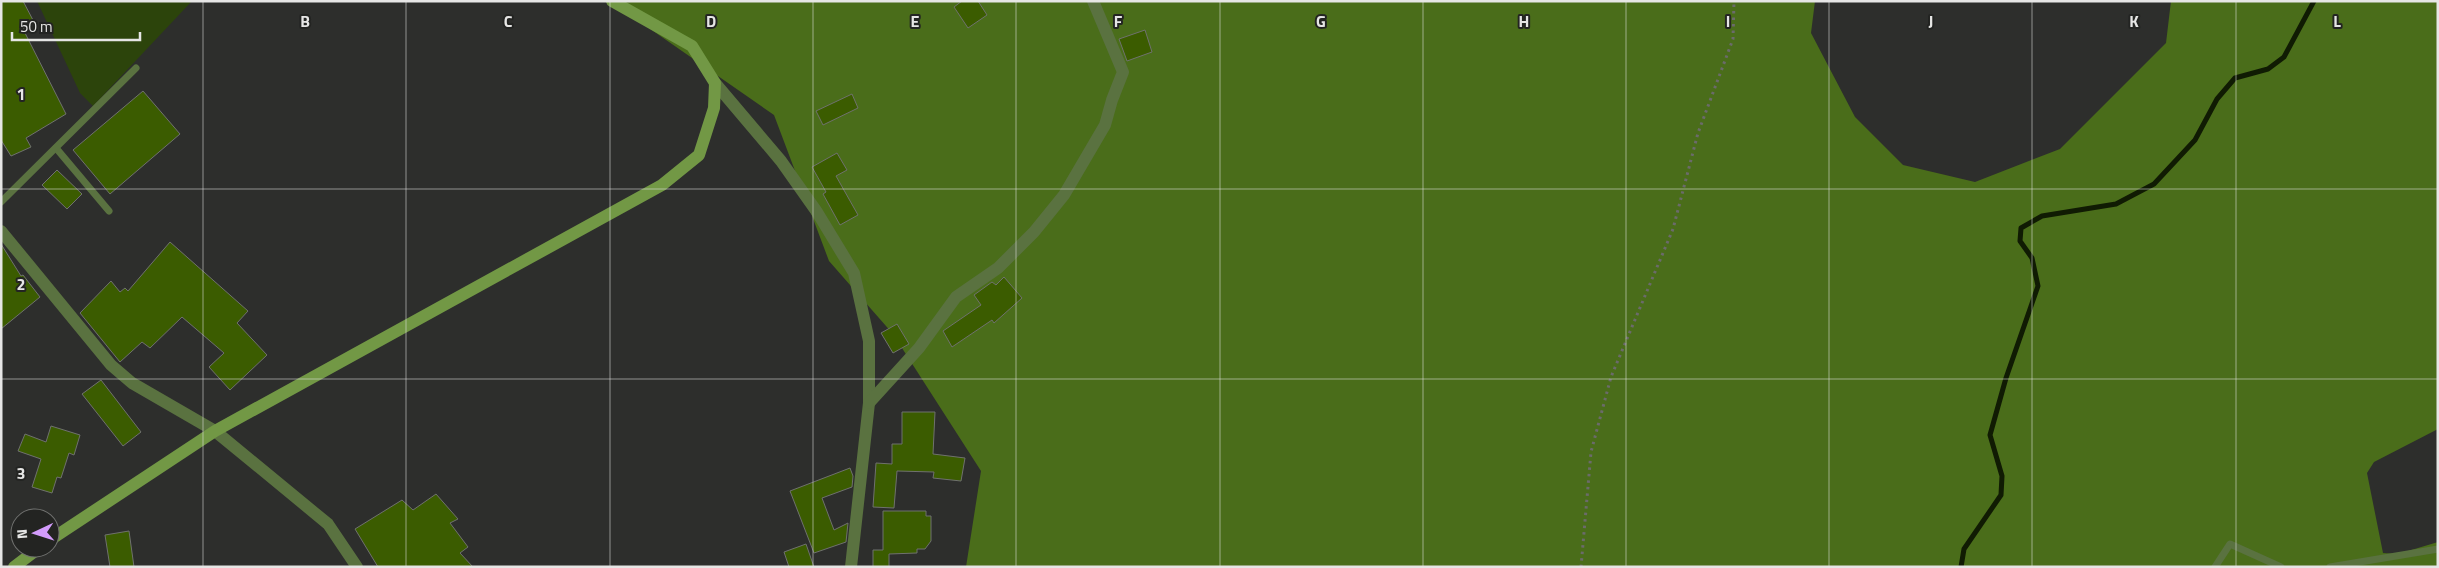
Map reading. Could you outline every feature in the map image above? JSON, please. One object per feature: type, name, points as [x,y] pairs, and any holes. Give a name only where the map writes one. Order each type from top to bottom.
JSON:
[{"type":"street","points":[[612,1],[692,46],[715,83],[781,160],[854,273],[869,341],[870,403],[851,567]]},
{"type":"street","points":[[870,403],[919,348],[956,297],[998,268],[1034,232],[1064,195],[1106,125],[1112,100],[1123,72],[1093,1]]},
{"type":"street","points":[[60,533],[215,431],[662,184],[699,155],[714,108],[715,83]]},
{"type":"street","points":[[1,231],[110,365],[132,383],[215,431],[328,524],[357,567]]},
{"type":"street","points":[[14,567],[25,558]]},
{"type":"lane","points":[[1,202],[136,68]]},
{"type":"lane","points":[[56,148],[109,211]]},
{"type":"lane","points":[[2215,567],[2230,544],[2281,567]]},
{"type":"lane","points":[[2330,567],[2438,549]]},
{"type":"path","points":[[1581,567],[1591,452],[1611,378],[1673,229],[1698,133],[1733,39],[1734,1]]},
{"type":"green space","points":[[37,1],[192,1],[93,106],[80,93]]},
{"type":"green space","points":[[610,1],[1815,1],[1811,33],[1855,117],[1903,165],[1975,182],[2060,149],[2166,43],[2171,1],[2438,1],[2438,429],[2374,462],[2367,473],[2383,553],[2398,554],[2438,542],[2438,567],[966,567],[981,471],[893,334],[829,261],[774,115]]},
{"type":"building","points":[[1,1],[23,1],[34,22],[23,29],[66,114],[26,138],[31,147],[11,156],[1,140]]},
{"type":"building","points":[[962,1],[978,1],[987,15],[968,28],[954,7]]},
{"type":"building","points":[[1145,30],[1152,52],[1127,61],[1119,39]]},
{"type":"building","points":[[143,91],[180,134],[110,194],[73,150]]},
{"type":"building","points":[[852,94],[858,108],[823,125],[816,111]]},
{"type":"building","points":[[837,153],[847,170],[836,176],[858,215],[840,225],[823,194],[826,192],[812,167]]},
{"type":"building","points":[[57,170],[82,194],[67,209],[42,185]]},
{"type":"building","points":[[170,242],[248,311],[237,323],[267,355],[230,390],[209,367],[224,353],[182,317],[150,348],[142,342],[120,362],[80,313],[111,281],[120,292],[125,288],[128,291]]},
{"type":"building","points":[[1,244],[21,276],[23,275],[40,297],[1,329]]},
{"type":"building","points":[[1004,277],[1022,298],[994,323],[992,320],[952,347],[943,331],[981,305],[974,295],[992,282],[996,285]]},
{"type":"building","points":[[897,324],[909,344],[893,353],[881,333]]},
{"type":"building","points":[[101,380],[141,432],[123,446],[82,394]]},
{"type":"building","points":[[902,412],[935,412],[933,454],[965,458],[961,481],[933,478],[934,472],[897,471],[894,508],[873,507],[876,463],[892,464],[892,444],[902,444]]},
{"type":"building","points":[[51,426],[80,435],[74,455],[69,453],[61,478],[57,477],[52,493],[32,487],[41,459],[18,451],[25,434],[46,442]]},
{"type":"building","points":[[850,468],[853,476],[852,487],[822,498],[834,530],[848,523],[846,542],[814,553],[790,491]]},
{"type":"building","points":[[436,494],[458,519],[450,523],[468,547],[460,553],[473,567],[378,567],[355,529],[402,500],[413,510]]},
{"type":"building","points":[[883,511],[926,511],[926,516],[931,516],[931,541],[925,549],[917,549],[917,553],[889,554],[889,567],[873,567],[873,550],[883,550]]},
{"type":"building","points":[[129,531],[134,567],[110,567],[105,535]]},
{"type":"building","points":[[806,544],[814,567],[789,567],[784,552]]},
{"type":"waterway","points":[[1961,567],[1964,549],[2001,495],[2002,476],[1990,435],[2006,378],[2038,286],[2032,258],[2020,241],[2021,228],[2042,216],[2116,204],[2154,184],[2195,140],[2217,99],[2235,78],[2268,69],[2284,57],[2314,1]]}]
